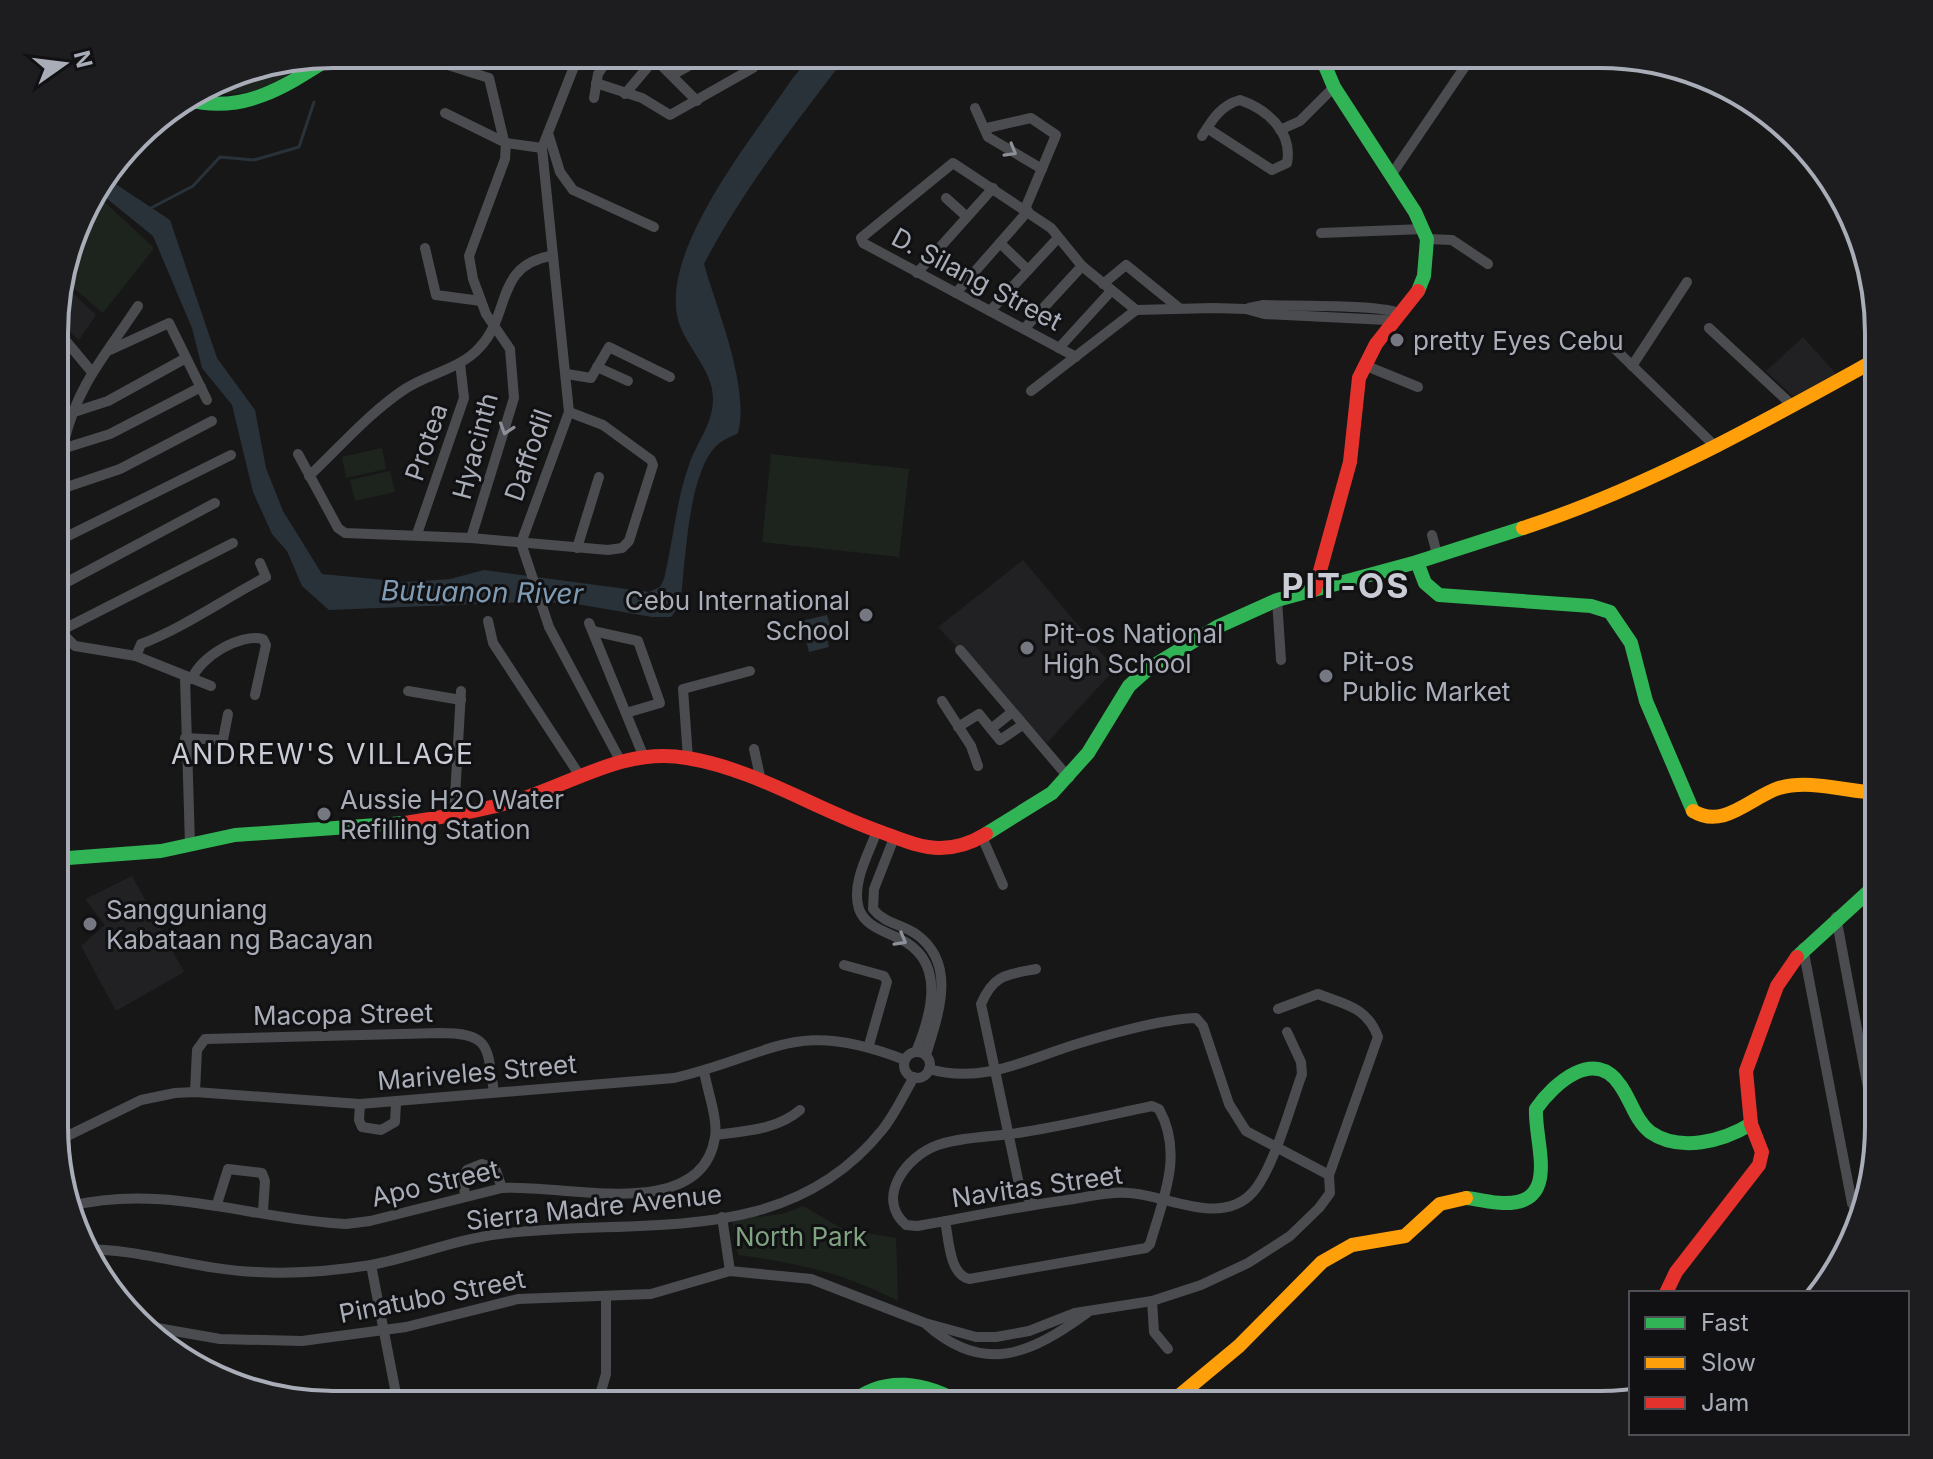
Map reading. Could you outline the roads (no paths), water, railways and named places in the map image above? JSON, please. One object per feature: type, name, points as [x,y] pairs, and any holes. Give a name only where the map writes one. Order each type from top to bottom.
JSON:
[{"type":"street","points":[[200,103],[218,107],[240,105],[278,91],[312,69]]},
{"type":"street","name":"Hyacinth","points":[[461,69],[489,78],[505,142],[505,159],[469,256],[481,301],[495,330],[510,349],[514,398],[471,538]]},
{"type":"street","name":"Daffodil","points":[[573,69],[542,148],[550,256],[567,374],[569,412],[521,543],[540,605],[620,760]]},
{"type":"street","points":[[594,98],[596,83],[603,69]]},
{"type":"street","points":[[625,94],[647,69]]},
{"type":"street","points":[[667,69],[697,101]]},
{"type":"street","points":[[672,75],[683,69]]},
{"type":"street","points":[[596,83],[642,98],[670,115],[751,69]]},
{"type":"street","points":[[1315,589],[1350,462],[1355,397],[1364,365],[1421,287],[1425,234],[1392,174],[1334,87],[1326,69]]},
{"type":"street","points":[[1392,174],[1463,69]]},
{"type":"street","points":[[1280,130],[1300,121],[1334,87]]},
{"type":"street","points":[[1240,100],[1269,114],[1280,130],[1288,155],[1285,166],[1272,170],[1204,132],[1220,110],[1240,100]]},
{"type":"street","points":[[975,108],[987,128],[988,137],[1042,169]]},
{"type":"street","points":[[445,113],[505,142],[542,148]]},
{"type":"street","points":[[956,293],[1026,210],[1056,135],[1031,118],[987,128]]},
{"type":"street","points":[[548,133],[560,172],[573,190],[654,227]]},
{"type":"street","name":"D. Silang Street","points":[[993,188],[951,163],[861,238],[863,243],[1076,357]]},
{"type":"street","points":[[917,273],[993,188],[1051,228],[1082,266],[1136,310]]},
{"type":"street","points":[[946,198],[967,217]]},
{"type":"street","points":[[1321,233],[1425,234],[1452,240],[1488,264]]},
{"type":"street","points":[[990,311],[1058,238]]},
{"type":"street","points":[[1000,243],[1028,270]]},
{"type":"street","points":[[425,248],[436,295],[481,301]]},
{"type":"street","points":[[309,476],[401,391],[478,351],[495,330],[516,272],[524,264],[550,256]]},
{"type":"street","points":[[1059,348],[1126,265],[1179,308]]},
{"type":"street","points":[[1024,329],[1082,266]]},
{"type":"street","points":[[1632,366],[1687,282]]},
{"type":"street","points":[[1031,391],[1136,310],[1246,309],[1264,305],[1395,309],[1396,319]]},
{"type":"street","points":[[68,425],[91,371],[138,306]]},
{"type":"street","points":[[109,350],[169,323],[207,400]]},
{"type":"street","points":[[1709,328],[1793,406]]},
{"type":"street","points":[[68,343],[91,371]]},
{"type":"street","points":[[567,374],[591,378],[609,347],[670,377]]},
{"type":"street","points":[[1614,348],[1717,448]]},
{"type":"street","points":[[71,413],[108,401],[186,358]]},
{"type":"street","name":"Protea","points":[[417,534],[464,398],[460,363]]},
{"type":"street","points":[[1364,365],[1418,387]]},
{"type":"street","points":[[69,858],[161,851],[235,835],[403,823],[454,815],[528,797],[620,760],[643,755],[688,758],[761,781],[894,838],[940,848],[982,837],[1032,808],[1069,778],[1129,686],[1148,669],[1217,627],[1277,600],[1417,562],[1585,508],[1717,448],[1865,366]]},
{"type":"street","points":[[597,367],[628,381]]},
{"type":"street","points":[[68,447],[110,434],[201,387]]},
{"type":"street","points":[[298,454],[338,528],[345,533],[417,534],[577,548],[622,548],[629,541],[653,465],[651,460],[603,425],[569,412]]},
{"type":"street","points":[[68,487],[120,469],[212,421]]},
{"type":"street","points":[[68,536],[231,455]]},
{"type":"street","points":[[577,548],[599,477]]},
{"type":"street","points":[[68,581],[215,503]]},
{"type":"street","points":[[1432,535],[1437,554]]},
{"type":"street","points":[[68,629],[233,543]]},
{"type":"street","points":[[1417,562],[1425,583],[1439,595],[1591,606],[1610,612],[1631,643],[1646,701],[1667,756],[1691,810],[1698,816],[1721,817],[1777,789],[1792,785],[1864,792]]},
{"type":"street","points":[[136,656],[141,644],[182,627],[198,612],[266,577],[260,563]]},
{"type":"street","points":[[1277,600],[1281,660]]},
{"type":"street","points":[[488,621],[493,643],[580,776]]},
{"type":"street","points":[[626,713],[660,703],[638,641],[591,627],[643,755]]},
{"type":"street","points":[[190,845],[185,738],[189,678],[212,656],[233,644],[256,637],[266,645],[255,695]]},
{"type":"street","points":[[68,641],[75,646],[136,656],[211,686]]},
{"type":"street","points":[[960,650],[1021,726],[1069,778]]},
{"type":"street","points":[[688,758],[683,689],[750,671]]},
{"type":"street","points":[[408,691],[461,695],[454,815]]},
{"type":"street","points":[[942,701],[971,746],[978,766]]},
{"type":"street","points":[[991,729],[1011,713]]},
{"type":"street","points":[[185,738],[223,740],[228,714]]},
{"type":"street","points":[[958,727],[979,714],[1000,740],[1021,726]]},
{"type":"street","points":[[754,749],[761,781]]},
{"type":"street","points":[[877,831],[858,885],[860,913],[868,923],[903,939],[922,955],[932,981],[936,1005]]},
{"type":"street","points":[[982,837],[1003,885]]},
{"type":"street","points":[[894,838],[874,889],[873,909],[880,917],[912,931],[934,955],[942,979],[921,1054],[929,1069]]},
{"type":"street","points":[[858,885],[874,889]]},
{"type":"street","points":[[1667,1291],[1676,1272],[1759,1165],[1762,1152],[1751,1124],[1746,1071],[1777,986],[1803,948],[1864,893]]},
{"type":"street","points":[[1836,917],[1864,1067]]},
{"type":"street","points":[[1803,948],[1854,1201]]},
{"type":"street","points":[[844,965],[884,976],[887,982],[869,1045]]},
{"type":"street","points":[[1016,1207],[1020,1189],[981,1004],[989,985],[1004,975],[1036,969]]},
{"type":"street","points":[[722,1217],[730,1271],[811,1279],[925,1323],[976,1337],[1029,1331],[1092,1309],[1152,1301],[1201,1285],[1248,1263],[1290,1236],[1330,1193],[1329,1175],[1378,1037],[1372,1020],[1359,1010],[1318,994],[1278,1009]]},
{"type":"street","points":[[929,1069],[966,1075],[996,1071],[1077,1044],[1196,1018],[1203,1026],[1229,1104],[1246,1131],[1329,1175]]},
{"type":"street","name":"Navitas Street","points":[[1007,1135],[939,1145],[907,1167],[896,1182],[892,1198],[894,1214],[906,1225],[917,1226],[1034,1204],[1123,1192],[1164,1197],[1201,1209],[1226,1207],[1252,1194],[1266,1170],[1302,1074],[1301,1062],[1287,1032]]},
{"type":"street","name":"Macopa Street","points":[[195,1092],[197,1050],[205,1039],[440,1033],[469,1033],[482,1040],[488,1053],[494,1092]]},
{"type":"street","name":"Mariveles Street","points":[[69,1133],[141,1100],[195,1092],[360,1104],[396,1103],[674,1078],[704,1071],[773,1044],[798,1040],[835,1039],[869,1045],[905,1060]]},
{"type":"street","points":[[921,1054],[905,1060],[906,1072],[914,1077],[923,1076],[929,1069]]},
{"type":"street","points":[[1185,1391],[1237,1348],[1330,1255],[1354,1244],[1406,1235],[1444,1201],[1455,1198],[1508,1204],[1532,1194],[1542,1180],[1543,1169],[1534,1132],[1536,1109],[1582,1069],[1599,1067],[1612,1074],[1641,1123],[1669,1142],[1687,1143],[1720,1137],[1751,1124]]},
{"type":"street","points":[[704,1071],[716,1135],[755,1130],[789,1120],[800,1110]]},
{"type":"street","name":"Sierra Madre Avenue","points":[[99,1250],[142,1253],[254,1272],[304,1272],[371,1265],[498,1234],[631,1228],[722,1217],[792,1202],[842,1170],[885,1127],[914,1077]]},
{"type":"street","points":[[360,1104],[362,1127],[381,1130],[395,1122],[396,1103]]},
{"type":"street","points":[[945,1221],[955,1268],[962,1277],[969,1279],[1142,1251],[1150,1244],[1172,1165],[1172,1146],[1162,1115],[1155,1107],[1007,1135]]},
{"type":"street","name":"Apo Street","points":[[80,1205],[137,1199],[217,1204],[346,1224],[370,1221],[502,1188],[524,1186],[635,1195],[674,1186],[700,1170],[716,1135]]},
{"type":"street","points":[[465,1196],[463,1177],[467,1170],[482,1164],[495,1168],[502,1188]]},
{"type":"street","points":[[217,1204],[228,1169],[253,1171],[262,1173],[265,1181],[263,1211]]},
{"type":"street","points":[[1020,1189],[1034,1204]]},
{"type":"street","points":[[371,1265],[395,1390]]},
{"type":"street","name":"Pinatubo Street","points":[[163,1329],[250,1342],[302,1341],[384,1330],[518,1299],[651,1294],[730,1271]]},
{"type":"street","points":[[601,1390],[606,1374],[606,1298]]},
{"type":"street","points":[[1152,1301],[1154,1332],[1168,1349]]},
{"type":"street","points":[[925,1323],[948,1343],[977,1355],[1000,1355],[1033,1348],[1092,1309]]},
{"type":"street","points":[[864,1390],[888,1383],[935,1390]]},
{"type":"water","name":"Butuanon River","points":[[800,69],[837,69],[750,187],[704,264],[736,371],[741,414],[738,433],[716,446],[699,478],[689,521],[680,605],[671,617],[652,617],[571,603],[528,602],[329,610],[302,586],[287,551],[272,534],[253,492],[232,405],[202,368],[192,328],[153,236],[105,197],[115,184],[170,220],[217,358],[255,410],[266,468],[283,511],[322,574],[405,582],[450,579],[484,570],[649,592],[660,587],[664,579],[685,479],[712,408],[712,387],[708,376],[677,315],[677,287],[684,257],[715,192]]},
{"type":"water","points":[[827,615],[830,625],[824,627],[829,647],[809,652],[801,621]]},
{"type":"waterway","points":[[151,208],[193,186],[220,157],[254,160],[299,147],[314,102]]},
{"type":"place","name":"pretty Eyes Cebu","points":[[1397,340]]},
{"type":"place","name":"Cebu International School","points":[[866,615]]},
{"type":"place","name":"Pit-os National High School","points":[[1027,648]]},
{"type":"place","name":"Pit-os Public Market","points":[[1326,676]]},
{"type":"place","name":"Aussie H2O Water Refilling Station","points":[[324,814]]},
{"type":"place","name":"Sangguniang Kabataan ng Bacayan","points":[[90,924]]},
{"type":"district","name":"PIT-OS","points":[[1346,585]]},
{"type":"district","name":"ANDREW'S VILLAGE","points":[[323,754]]},
{"type":"park label","name":"North Park","points":[[801,1236]]}]
